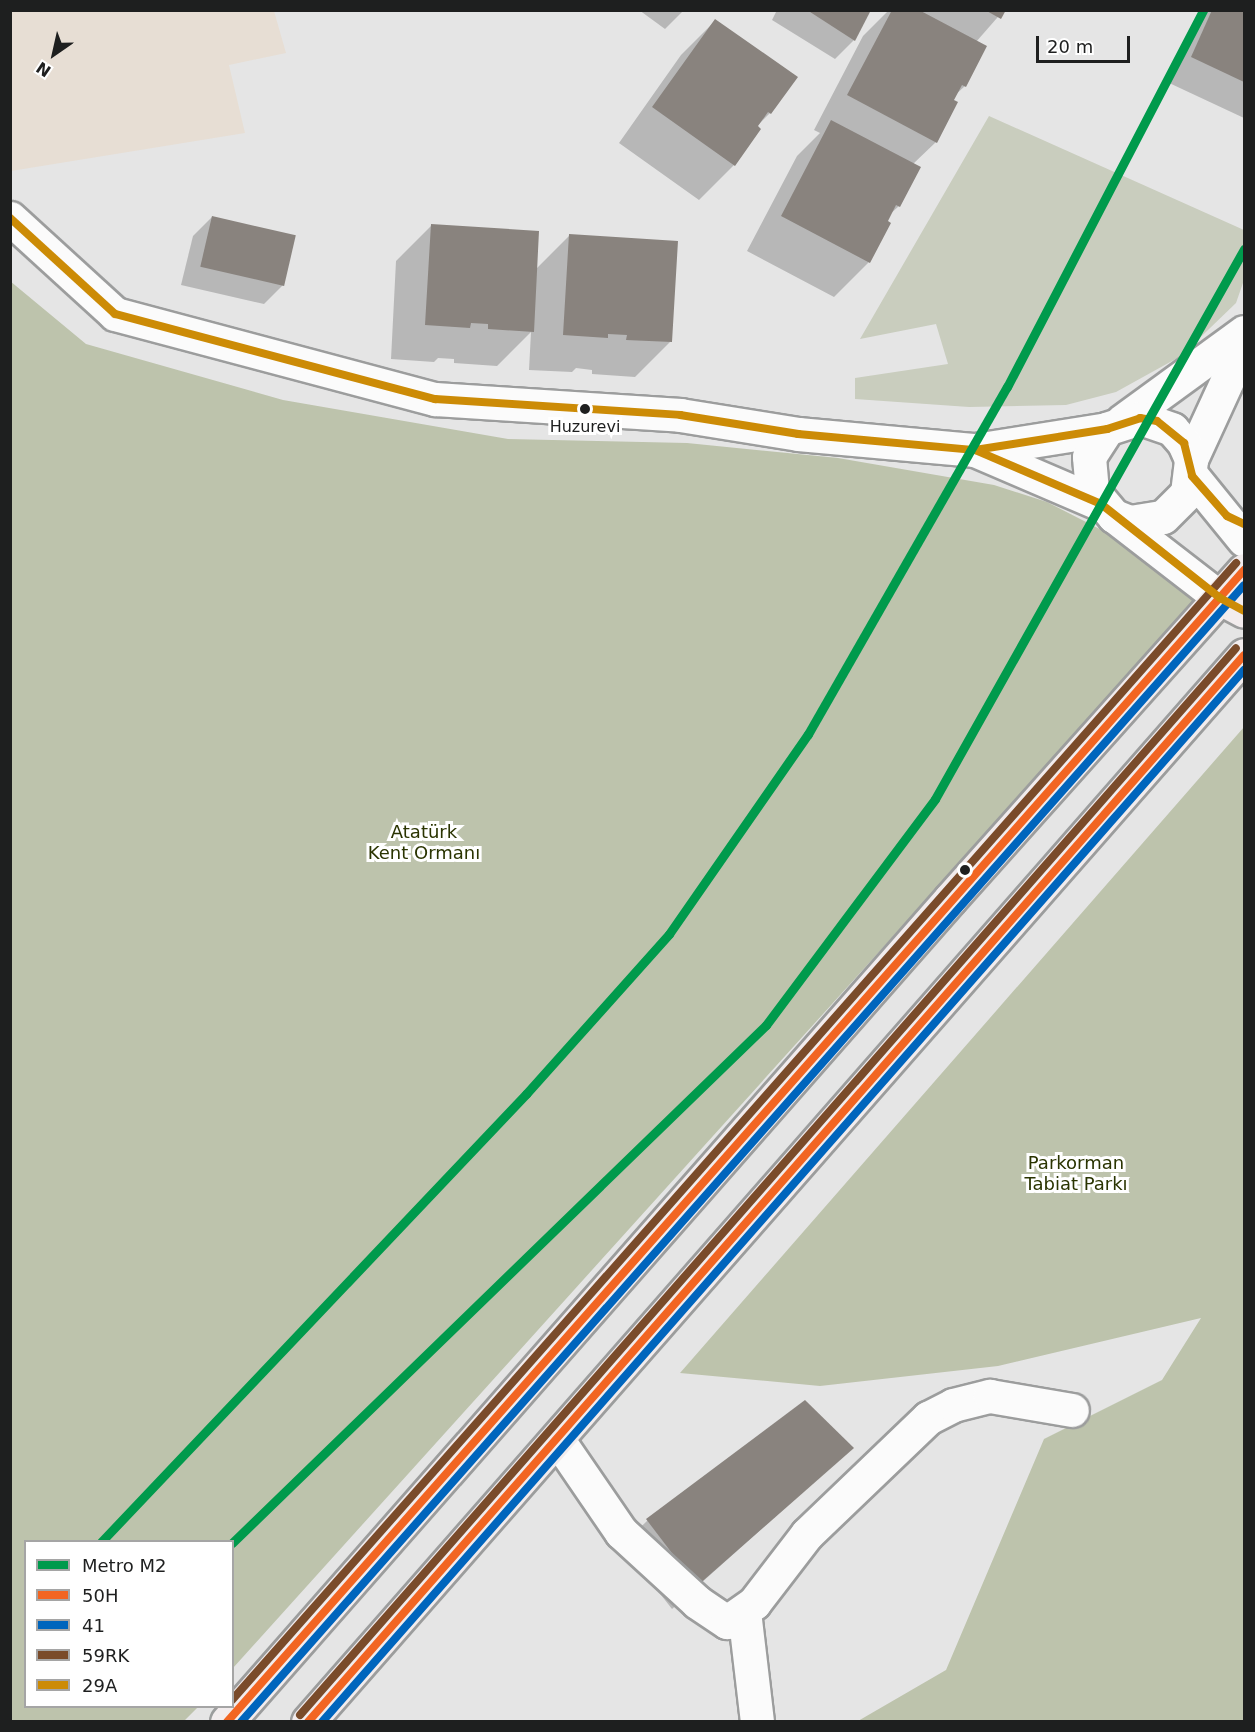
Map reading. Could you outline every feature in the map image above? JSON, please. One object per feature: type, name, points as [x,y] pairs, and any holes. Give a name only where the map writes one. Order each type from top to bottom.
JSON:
[{"type":"main road","points":[[227,1722],[1245,570]]},
{"type":"main road","points":[[308,1722],[1245,655]]},
{"type":"street","points":[[10,218],[115,314],[435,399],[680,416],[798,434],[975,450],[1115,425],[1140,418],[1165,425],[1184,443],[1191,468],[1239,527]]},
{"type":"street","points":[[1221,596],[1107,510],[1092,490],[1089,457],[1115,425],[1245,332]]},
{"type":"street","points":[[975,450],[1130,522],[1163,517],[1187,493],[1191,468],[1245,344]]},
{"type":"street","points":[[558,1440],[621,1532],[698,1602],[727,1622],[754,1603],[807,1534],[928,1418],[953,1405],[990,1396],[1072,1410]]},
{"type":"street","points":[[744,1611],[757,1722]]},
{"type":"shaded area","points":[[11,10],[274,11],[286,53],[229,65],[245,133],[11,171]]},
{"type":"green space","points":[[989,116],[1244,230],[1244,280],[1236,303],[1181,356],[1116,392],[1066,405],[969,407],[855,399],[855,378],[948,364],[936,324],[860,339]]},
{"type":"green space","name":"Atatürk Kent Ormanı","points":[[10,281],[86,344],[283,400],[508,439],[687,443],[838,458],[994,485],[1047,502],[1127,543],[1201,595],[234,1667],[234,1540],[24,1540],[24,1708],[197,1708],[184,1721],[11,1721]]},
{"type":"green space","name":"Parkorman Tabiat Parkı","points":[[1244,727],[1244,1721],[858,1721],[946,1670],[1044,1439],[1162,1380],[1201,1318],[998,1366],[820,1386],[680,1373]]},
{"type":"building","points":[[807,10],[871,10],[855,41]]},
{"type":"building","points":[[892,10],[919,10],[987,46],[966,87],[962,85],[954,100],[958,102],[937,143],[847,95]]},
{"type":"building","points":[[985,10],[1006,10],[1001,19]]},
{"type":"building","points":[[1212,10],[1244,10],[1244,82],[1191,57]]},
{"type":"building","points":[[715,19],[798,77],[771,114],[768,112],[758,126],[761,129],[735,166],[652,107]]},
{"type":"building","points":[[831,120],[921,167],[900,207],[896,205],[888,221],[891,223],[870,263],[781,216]]},
{"type":"building","points":[[212,216],[296,235],[284,286],[200,267]]},
{"type":"building","points":[[431,224],[539,231],[534,332],[488,329],[488,324],[471,323],[470,328],[425,325]]},
{"type":"building","points":[[569,234],[678,241],[672,342],[626,340],[627,335],[608,334],[608,338],[563,335]]},
{"type":"building","points":[[805,1400],[854,1448],[697,1586],[646,1519]]},
{"type":"metro line","name":"M2","points":[[103,1540],[526,1094],[669,934],[808,734],[1007,387],[1203,10]]},
{"type":"metro line","name":"M2","points":[[234,1541],[766,1025],[935,799],[1244,249]]},
{"type":"transit line","name":"29A","points":[[10,218],[115,314],[435,399],[680,415],[798,434],[975,450],[1107,429],[1140,418],[1157,421],[1184,443],[1192,476],[1227,516],[1244,524]]},
{"type":"transit line","name":"29A","points":[[975,450],[1101,504],[1220,598],[1244,611]]},
{"type":"transit line","name":"59RK","points":[[234,1698],[1236,563]]},
{"type":"transit line","name":"50H","points":[[227,1722],[1244,570]]},
{"type":"transit line","name":"41","points":[[241,1722],[1244,585]]},
{"type":"transit line","name":"59RK","points":[[300,1715],[1236,648]]},
{"type":"transit line","name":"50H","points":[[308,1722],[1244,655]]},
{"type":"transit line","name":"41","points":[[322,1722],[1244,670]]},
{"type":"place","name":"Huzurevi","points":[[585,409]]}]
